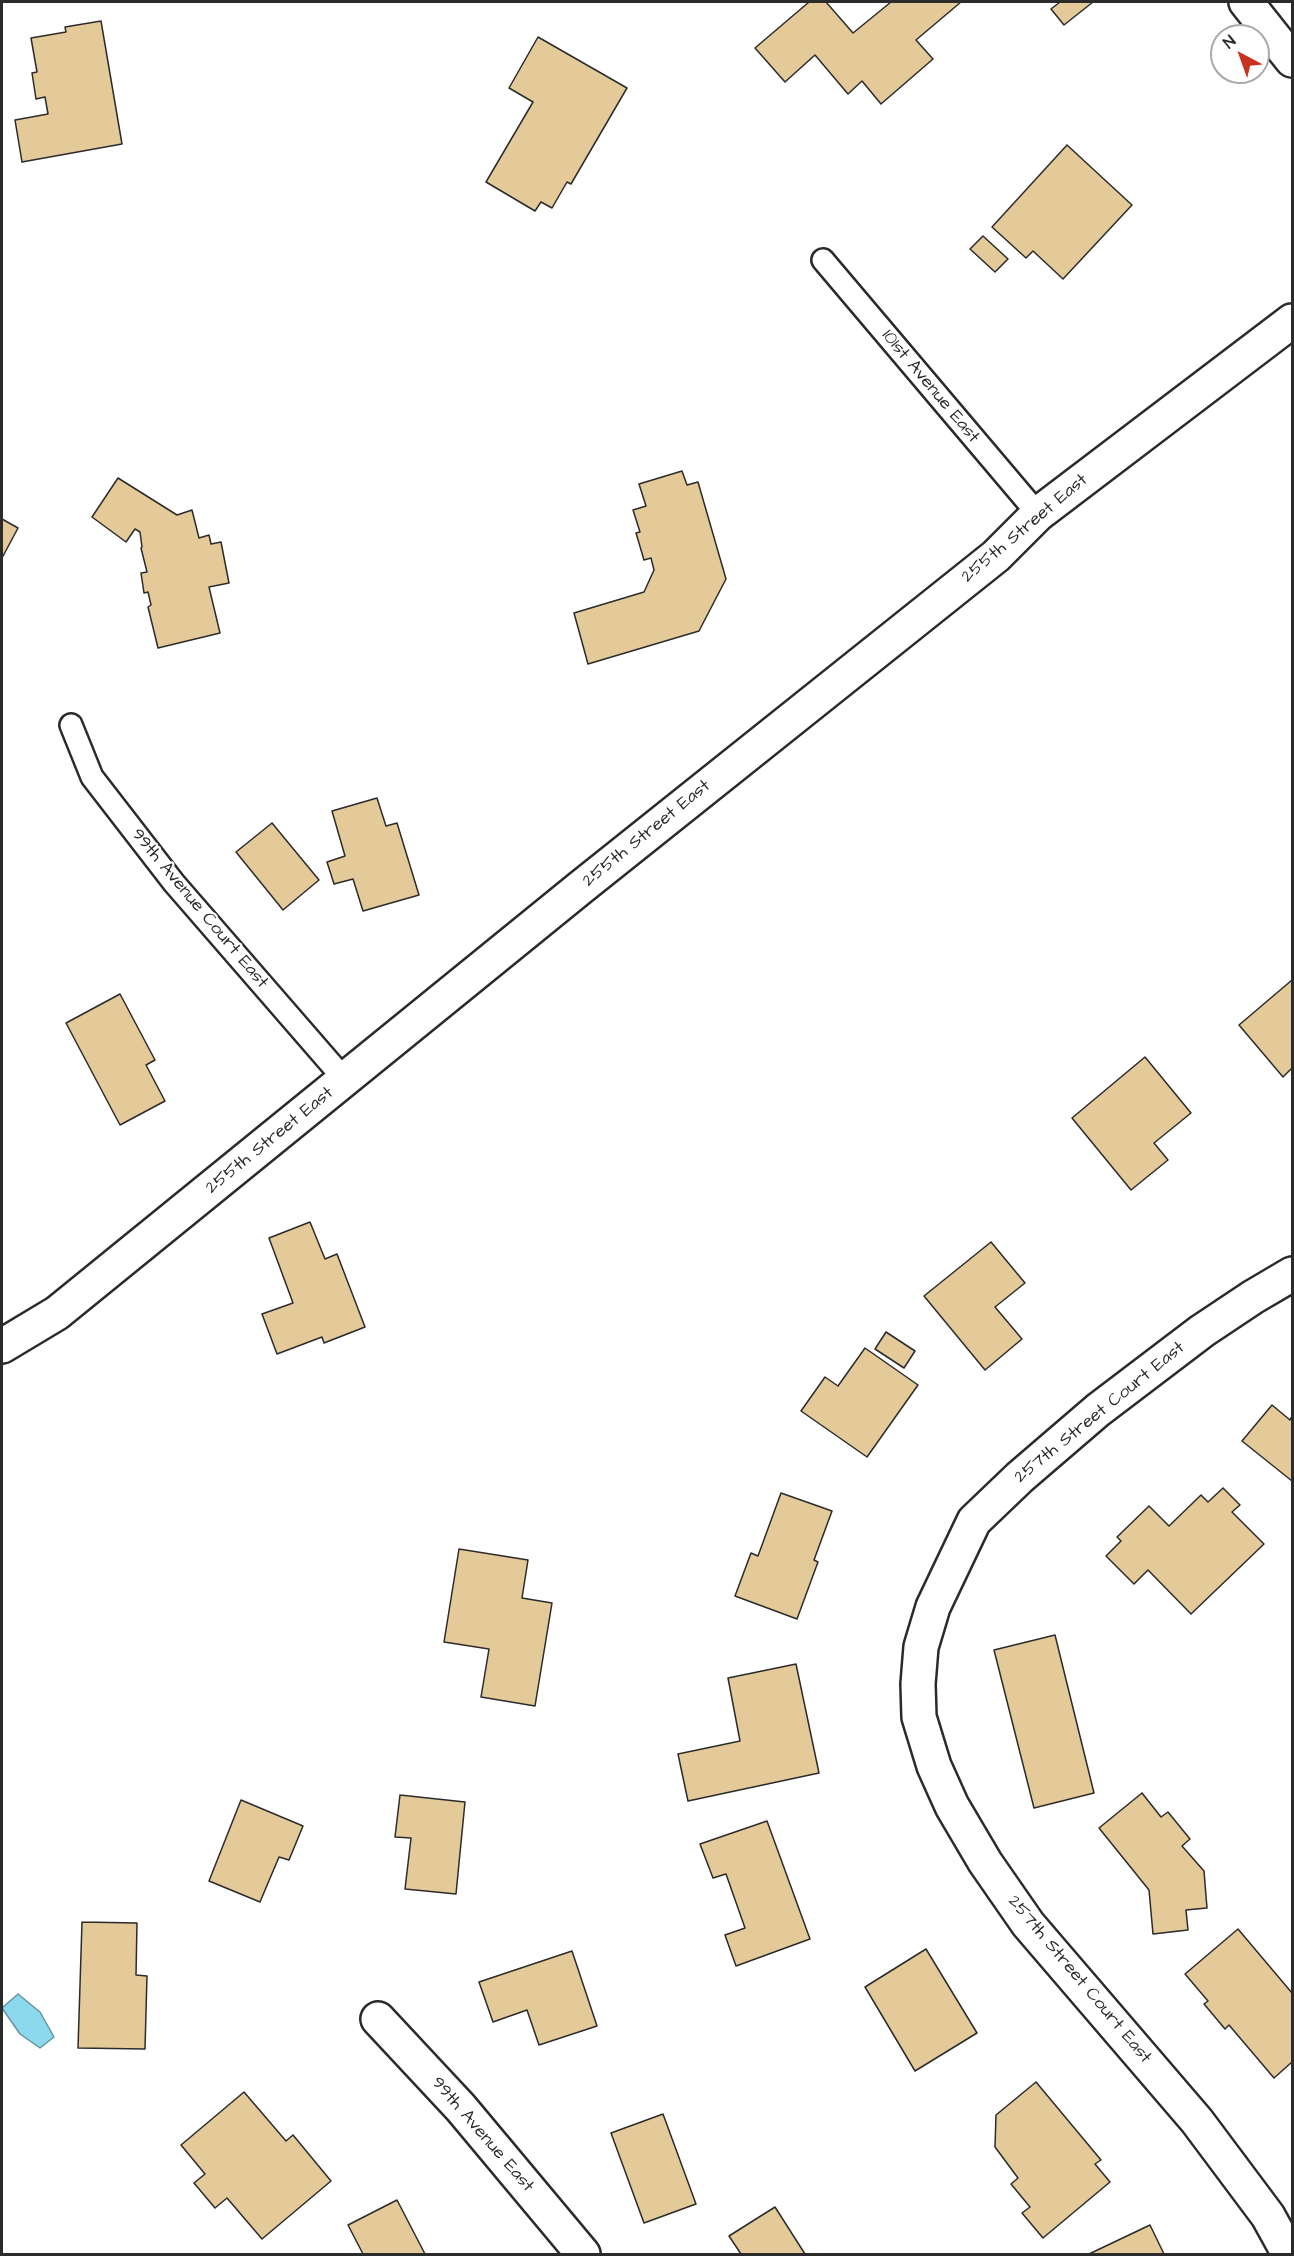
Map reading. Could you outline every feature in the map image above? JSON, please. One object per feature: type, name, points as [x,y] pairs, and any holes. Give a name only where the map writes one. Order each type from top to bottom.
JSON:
[{"type":"street","points":[[1246,2],[1293,60]]},
{"type":"street","name":"255th Street East","points":[[2,1346],[57,1313],[580,888],[996,556],[1038,514],[1293,321]]},
{"type":"street","name":"257th Street Court East","points":[[1289,2254],[1268,2216],[1197,2121],[1028,1924],[985,1862],[952,1806],[934,1766],[919,1717],[918,1684],[921,1647],[933,1607],[974,1521],[1020,1477],[1098,1410],[1202,1331],[1293,1274]]},
{"type":"street","name":"99th Avenue East","points":[[378,2019],[461,2108],[583,2254]]},
{"type":"lane","name":"101st Avenue East","points":[[823,260],[1038,514]]},
{"type":"lane","name":"99th Avenue Court East","points":[[71,726],[92,777],[167,874],[345,1080]]},
{"type":"water","points":[[18,1994],[40,2012],[54,2037],[40,2048],[20,2034],[2,2008]]},
{"type":"building","points":[[809,2],[826,2],[853,33],[891,2],[961,2],[916,40],[933,59],[881,104],[862,81],[848,94],[815,55],[785,82],[755,48]]},
{"type":"building","points":[[1060,2],[1093,2],[1064,25],[1051,9]]},
{"type":"building","points":[[101,21],[122,144],[22,162],[15,120],[48,114],[45,97],[36,99],[32,73],[37,72],[31,38],[66,32],[65,27]]},
{"type":"building","points":[[538,37],[627,88],[571,184],[567,182],[552,208],[541,202],[535,211],[486,182],[533,102],[509,88]]},
{"type":"building","points":[[1067,145],[1132,205],[1063,279],[1033,251],[1026,258],[992,227]]},
{"type":"building","points":[[983,236],[1008,259],[995,272],[970,249]]},
{"type":"building","points":[[682,471],[687,485],[698,482],[726,579],[699,631],[588,664],[574,613],[644,592],[654,570],[651,558],[644,560],[636,533],[640,532],[633,510],[646,506],[639,484]]},
{"type":"building","points":[[118,478],[177,515],[192,510],[199,538],[209,535],[211,544],[221,542],[229,583],[209,587],[220,633],[158,648],[148,607],[151,605],[148,592],[144,593],[141,573],[147,572],[140,532],[135,529],[126,542],[92,517]]},
{"type":"building","points":[[2,519],[18,528],[2,558]]},
{"type":"building","points":[[377,798],[386,826],[397,823],[419,895],[363,911],[353,879],[334,884],[327,862],[345,856],[332,811]]},
{"type":"building","points":[[272,823],[319,880],[283,910],[236,852]]},
{"type":"building","points":[[1292,980],[1292,1068],[1283,1077],[1239,1025]]},
{"type":"building","points":[[120,994],[155,1060],[146,1065],[165,1101],[120,1125],[66,1023]]},
{"type":"building","points":[[1145,1057],[1191,1113],[1154,1143],[1168,1160],[1131,1190],[1072,1118]]},
{"type":"building","points":[[310,1222],[325,1259],[337,1254],[365,1327],[324,1343],[322,1337],[277,1354],[262,1314],[293,1303],[269,1238]]},
{"type":"building","points":[[991,1242],[1025,1283],[995,1307],[1022,1339],[985,1370],[924,1296]]},
{"type":"building","points":[[886,1332],[915,1351],[904,1368],[875,1349]]},
{"type":"building","points":[[865,1348],[918,1385],[867,1457],[801,1411],[825,1377],[838,1386]]},
{"type":"building","points":[[1272,1405],[1290,1420],[1292,1416],[1292,1481],[1242,1441]]},
{"type":"building","points":[[1223,1488],[1240,1505],[1232,1512],[1264,1544],[1191,1614],[1148,1570],[1134,1584],[1106,1556],[1121,1541],[1117,1537],[1149,1506],[1169,1526],[1201,1495],[1208,1502]]},
{"type":"building","points":[[781,1493],[832,1511],[814,1560],[818,1562],[797,1619],[735,1596],[751,1553],[758,1556]]},
{"type":"building","points":[[459,1549],[528,1560],[522,1598],[552,1603],[535,1706],[481,1697],[489,1649],[444,1642]]},
{"type":"building","points":[[1055,1635],[1094,1793],[1034,1808],[994,1650]]},
{"type":"building","points":[[796,1664],[819,1773],[688,1801],[678,1754],[740,1741],[728,1678]]},
{"type":"building","points":[[1142,1793],[1161,1817],[1168,1812],[1190,1839],[1182,1846],[1204,1871],[1207,1908],[1186,1910],[1188,1930],[1153,1934],[1149,1890],[1099,1828]]},
{"type":"building","points":[[400,1795],[465,1802],[456,1894],[405,1889],[411,1838],[395,1837]]},
{"type":"building","points":[[241,1800],[303,1826],[289,1860],[279,1857],[260,1902],[209,1881]]},
{"type":"building","points":[[767,1821],[810,1939],[736,1966],[725,1935],[745,1928],[726,1874],[713,1878],[700,1844]]},
{"type":"building","points":[[82,1922],[137,1923],[136,1975],[147,1976],[145,2049],[78,2048]]},
{"type":"building","points":[[1238,1929],[1292,1993],[1292,2062],[1274,2078],[1229,2025],[1225,2029],[1204,2004],[1208,2001],[1185,1974]]},
{"type":"building","points":[[926,1949],[977,2033],[915,2071],[865,1987]]},
{"type":"building","points":[[572,1951],[597,2026],[539,2045],[527,2010],[493,2022],[479,1982]]},
{"type":"building","points":[[1036,2082],[1101,2160],[1095,2164],[1110,2182],[1043,2238],[1022,2213],[1030,2207],[1011,2184],[1018,2178],[995,2147],[996,2115]]},
{"type":"building","points":[[244,2092],[286,2141],[293,2135],[331,2181],[262,2239],[227,2198],[215,2208],[194,2183],[205,2174],[181,2145]]},
{"type":"building","points":[[663,2114],[696,2204],[644,2223],[611,2133]]},
{"type":"building","points":[[397,2200],[425,2254],[363,2254],[348,2225]]},
{"type":"building","points":[[775,2207],[805,2254],[741,2254],[729,2236]]},
{"type":"building","points":[[1150,2225],[1164,2254],[1089,2254]]}]
